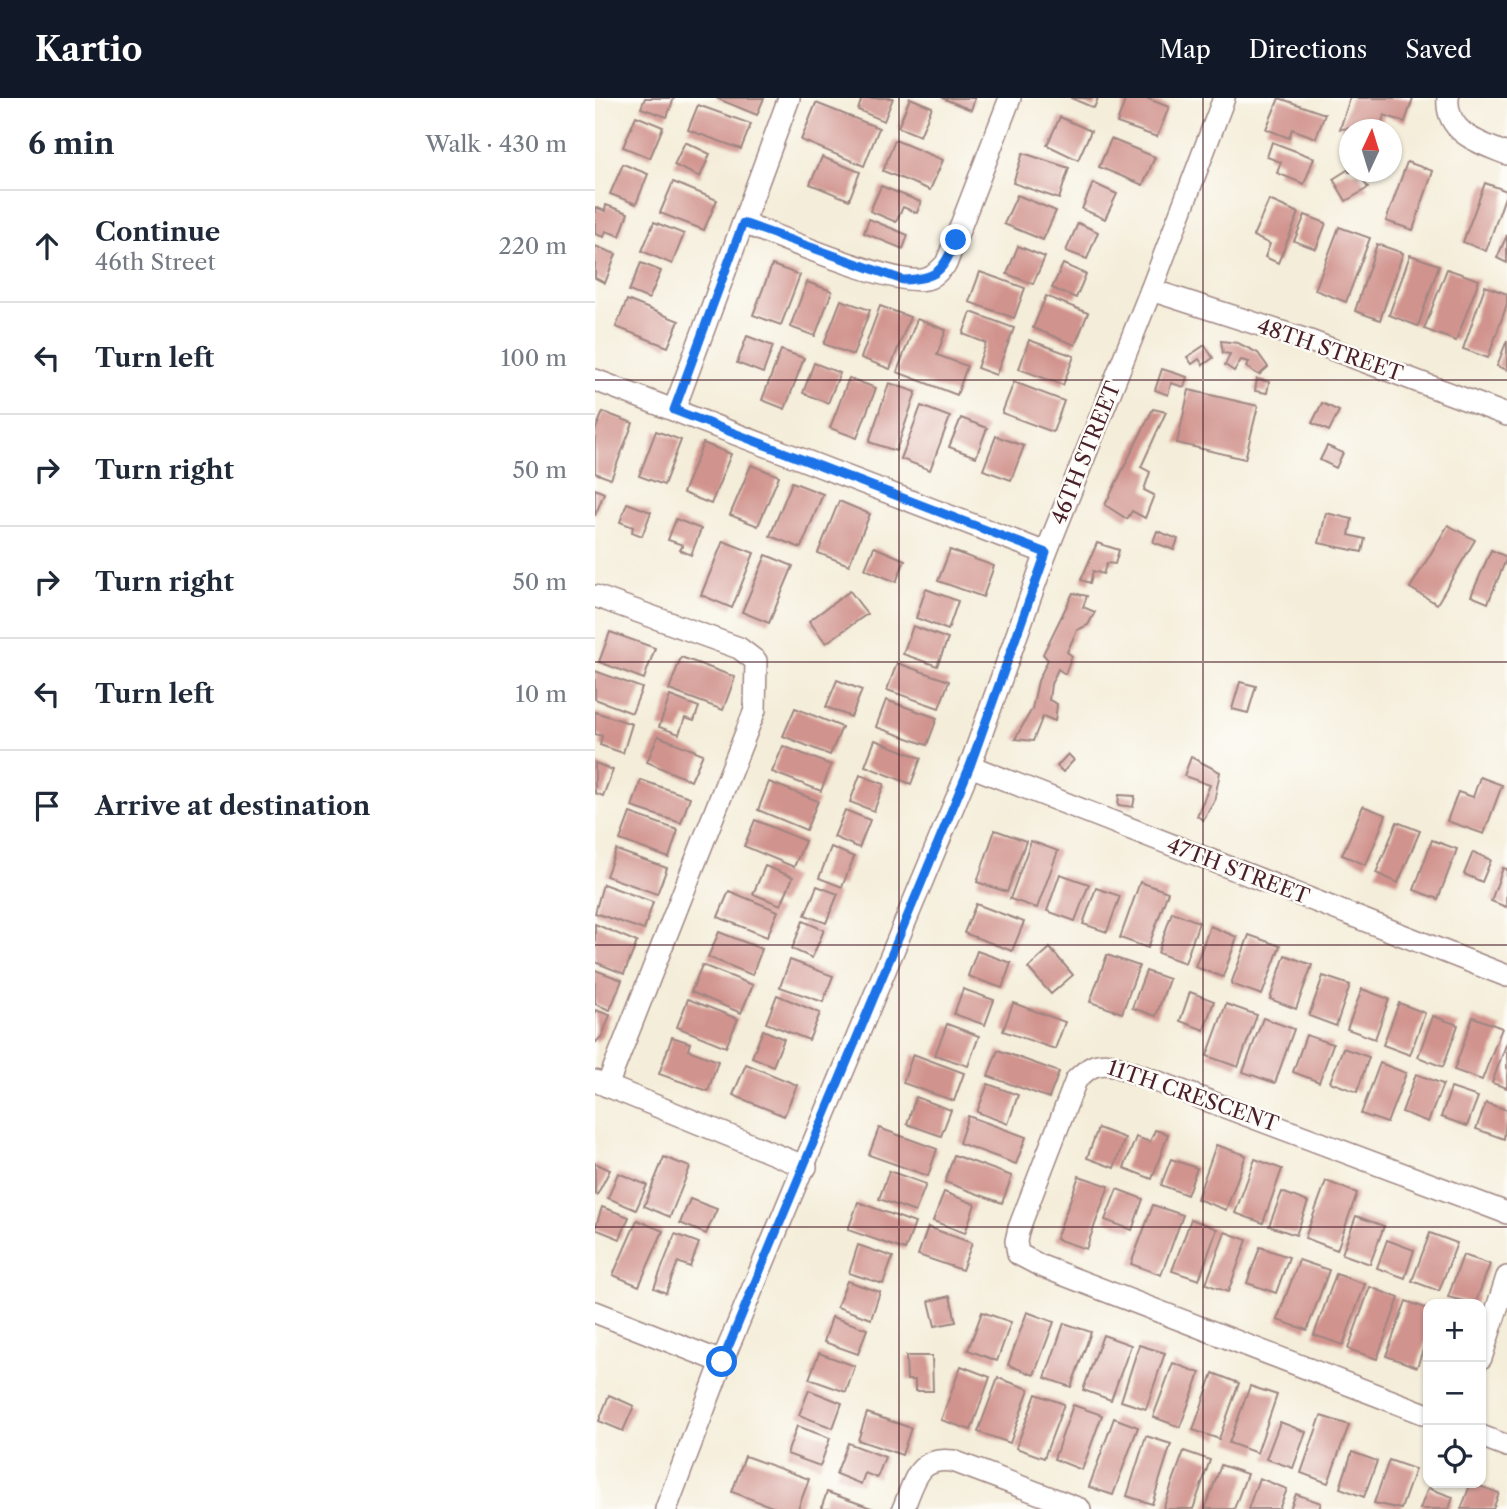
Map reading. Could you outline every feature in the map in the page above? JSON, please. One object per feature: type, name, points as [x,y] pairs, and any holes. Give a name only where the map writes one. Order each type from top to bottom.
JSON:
[{"type":"street","points":[[674,410],[789,98]]},
{"type":"street","points":[[743,223],[872,271],[903,280],[929,279],[946,264],[1010,98]]},
{"type":"street","name":"46TH STREET","points":[[666,1509],[722,1362],[806,1167],[970,766],[1046,553],[1224,98]]},
{"type":"street","points":[[1448,98],[1447,110],[1456,129],[1507,154]]},
{"type":"street","name":"48TH STREET","points":[[1151,290],[1310,341],[1507,415]]},
{"type":"street","points":[[595,380],[1046,553]]},
{"type":"street","points":[[595,596],[739,648],[756,662],[755,710],[601,1083],[806,1167]]},
{"type":"street","name":"47TH STREET","points":[[970,766],[1507,976]]},
{"type":"street","name":"11TH CRESCENT","points":[[1423,1413],[1041,1266],[1018,1254],[1016,1241],[1019,1228],[1076,1080],[1088,1068],[1100,1063],[1113,1065],[1507,1213]]},
{"type":"street","points":[[1486,1342],[1507,1277]]},
{"type":"street","points":[[595,1312],[722,1362]]},
{"type":"street","points":[[1486,1438],[1507,1446]]},
{"type":"street","points":[[904,1509],[922,1467],[929,1461],[940,1459],[953,1461],[1080,1509]]},
{"type":"building","points":[[645,98],[674,98],[667,117],[641,108]]},
{"type":"building","points":[[716,98],[764,98],[757,115]]},
{"type":"building","points":[[862,98],[893,98],[884,121],[858,110]]},
{"type":"building","points":[[910,98],[932,107],[920,136],[898,127]]},
{"type":"building","points":[[942,98],[975,98],[971,110]]},
{"type":"building","points":[[1071,98],[1098,98],[1094,108]]},
{"type":"building","points":[[1126,98],[1146,98],[1169,107],[1157,137],[1117,123]]},
{"type":"building","points":[[1279,98],[1325,114],[1316,138],[1292,129],[1289,138],[1266,129]]},
{"type":"building","points":[[1350,98],[1413,98],[1405,122],[1384,115],[1383,119],[1343,119]]},
{"type":"building","points":[[816,103],[879,128],[864,166],[801,140]]},
{"type":"building","points":[[698,105],[751,124],[741,149],[688,130]]},
{"type":"building","points":[[636,116],[663,127],[650,158],[623,147]]},
{"type":"building","points":[[1060,117],[1091,131],[1078,160],[1047,145]]},
{"type":"building","points":[[1111,139],[1155,157],[1143,185],[1099,167]]},
{"type":"building","points":[[895,140],[943,160],[930,190],[883,171]]},
{"type":"building","points":[[685,142],[710,154],[700,177],[674,165]]},
{"type":"building","points":[[1272,142],[1314,158],[1304,184],[1277,173],[1281,162],[1267,157]]},
{"type":"building","points":[[1023,153],[1069,168],[1059,199],[1013,183]]},
{"type":"building","points":[[822,157],[860,172],[849,200],[810,184]]},
{"type":"building","points":[[1407,162],[1433,171],[1413,230],[1386,221]]},
{"type":"building","points":[[623,164],[648,174],[636,204],[610,194]]},
{"type":"building","points":[[1339,175],[1339,182],[1364,182],[1368,188],[1346,201],[1333,179]]},
{"type":"building","points":[[673,182],[717,200],[704,230],[660,213]]},
{"type":"building","points":[[1093,183],[1117,194],[1105,219],[1082,209]]},
{"type":"building","points":[[1485,183],[1507,191],[1486,251],[1463,242]]},
{"type":"building","points":[[881,186],[921,202],[917,213],[903,207],[896,222],[870,211]]},
{"type":"building","points":[[1017,195],[1056,211],[1043,240],[1004,224]]},
{"type":"building","points":[[1269,200],[1299,213],[1278,263],[1265,257],[1270,244],[1253,236]]},
{"type":"building","points":[[606,205],[628,213],[620,236],[606,231],[604,237],[595,234],[595,207],[605,211]]},
{"type":"building","points":[[1305,215],[1326,223],[1316,249],[1294,241]]},
{"type":"building","points":[[869,219],[908,235],[903,249],[864,233]]},
{"type":"building","points":[[654,222],[684,234],[672,264],[642,251]]},
{"type":"building","points":[[1078,223],[1098,232],[1087,259],[1066,251]]},
{"type":"building","points":[[1339,227],[1370,238],[1346,302],[1315,290]]},
{"type":"building","points":[[1507,235],[1507,263],[1497,258]]},
{"type":"building","points":[[1377,244],[1403,253],[1380,320],[1355,311]]},
{"type":"building","points":[[595,246],[616,254],[605,283],[595,278]]},
{"type":"building","points":[[1018,246],[1045,257],[1033,284],[1007,274]]},
{"type":"building","points":[[1410,255],[1439,265],[1418,326],[1389,315]]},
{"type":"building","points":[[641,263],[661,271],[649,299],[629,291]]},
{"type":"building","points":[[1063,264],[1086,274],[1076,298],[1052,288]]},
{"type":"building","points":[[772,265],[800,275],[781,325],[753,315]]},
{"type":"building","points":[[1447,269],[1479,280],[1456,341],[1424,329]]},
{"type":"building","points":[[980,272],[1025,288],[1014,318],[969,302]]},
{"type":"building","points":[[807,282],[832,291],[815,336],[790,327]]},
{"type":"building","points":[[1485,286],[1507,294],[1507,304],[1488,358],[1463,349]]},
{"type":"building","points":[[1046,296],[1088,313],[1075,345],[1033,328]]},
{"type":"building","points":[[627,300],[679,321],[668,347],[616,327]]},
{"type":"building","points":[[841,300],[870,310],[853,355],[824,344]]},
{"type":"building","points":[[880,306],[910,317],[890,369],[861,358]]},
{"type":"building","points":[[971,312],[1014,328],[996,375],[977,368],[986,343],[963,334]]},
{"type":"building","points":[[917,319],[946,330],[937,355],[967,366],[957,395],[897,372]]},
{"type":"building","points":[[747,336],[773,346],[763,373],[737,363]]},
{"type":"building","points":[[1029,340],[1074,356],[1063,385],[1019,369]]},
{"type":"building","points":[[1507,340],[1507,370],[1497,366]]},
{"type":"building","points":[[1221,341],[1238,343],[1258,353],[1268,367],[1259,375],[1246,367],[1249,362],[1241,360],[1234,371],[1225,365],[1230,354],[1223,353]]},
{"type":"building","points":[[1205,345],[1213,358],[1203,365],[1199,359],[1192,364],[1187,357]]},
{"type":"building","points":[[781,350],[804,358],[785,409],[762,400]]},
{"type":"building","points":[[814,363],[840,373],[828,403],[803,393]]},
{"type":"building","points":[[1162,369],[1187,377],[1184,387],[1171,383],[1168,395],[1155,390]]},
{"type":"building","points":[[849,378],[876,388],[857,438],[830,428]]},
{"type":"building","points":[[1257,379],[1269,382],[1267,393],[1255,391]]},
{"type":"building","points":[[1014,382],[1064,401],[1053,432],[1002,413]]},
{"type":"building","points":[[889,383],[916,392],[896,451],[869,442]]},
{"type":"building","points":[[1189,390],[1258,406],[1245,459],[1177,443]]},
{"type":"building","points":[[1322,403],[1339,411],[1329,431],[1312,423]]},
{"type":"building","points":[[921,406],[950,417],[930,470],[901,459]]},
{"type":"building","points":[[1153,409],[1166,412],[1141,467],[1150,472],[1144,490],[1154,495],[1145,518],[1132,511],[1127,519],[1105,505]]},
{"type":"building","points":[[603,412],[633,423],[611,479],[595,473],[595,431]]},
{"type":"building","points":[[961,418],[987,428],[976,457],[949,447]]},
{"type":"building","points":[[656,431],[681,440],[664,485],[639,476]]},
{"type":"building","points":[[996,436],[1024,446],[1011,480],[983,470]]},
{"type":"building","points":[[703,443],[731,454],[711,504],[683,493]]},
{"type":"building","points":[[1327,446],[1343,453],[1336,468],[1320,460]]},
{"type":"building","points":[[751,465],[779,476],[758,526],[730,515]]},
{"type":"building","points":[[792,482],[823,494],[801,548],[770,536]]},
{"type":"building","points":[[595,489],[604,493],[595,516]]},
{"type":"building","points":[[839,501],[870,514],[849,565],[818,553]]},
{"type":"building","points":[[627,503],[651,512],[642,536],[632,532],[633,527],[620,522]]},
{"type":"building","points":[[1326,513],[1352,519],[1349,535],[1365,539],[1362,552],[1319,543]]},
{"type":"building","points":[[676,519],[701,529],[691,555],[680,550],[683,545],[668,540]]},
{"type":"building","points":[[1448,525],[1475,540],[1437,604],[1410,588]]},
{"type":"building","points":[[1157,531],[1178,539],[1174,550],[1153,542]]},
{"type":"building","points":[[723,541],[754,553],[732,608],[701,595]]},
{"type":"building","points":[[1097,543],[1119,550],[1115,564],[1107,563],[1103,574],[1093,571],[1090,583],[1081,580]]},
{"type":"building","points":[[874,547],[905,560],[896,582],[865,569]]},
{"type":"building","points":[[950,550],[994,566],[983,597],[938,581]]},
{"type":"building","points":[[1491,550],[1507,557],[1488,603],[1471,596]]},
{"type":"building","points":[[766,555],[793,566],[769,623],[742,612]]},
{"type":"building","points":[[926,589],[958,601],[948,630],[916,618]]},
{"type":"building","points":[[850,591],[867,614],[826,643],[809,621]]},
{"type":"building","points":[[1073,593],[1087,596],[1083,607],[1095,612],[1088,625],[1077,630],[1067,652],[1072,656],[1065,674],[1058,669],[1051,684],[1049,700],[1057,704],[1055,721],[1043,716],[1033,741],[1015,739],[1032,709],[1038,681],[1048,660],[1043,654]]},
{"type":"building","points":[[913,626],[948,639],[937,666],[903,654]]},
{"type":"building","points":[[610,632],[655,648],[644,679],[599,662]]},
{"type":"building","points":[[681,657],[735,677],[723,710],[669,690]]},
{"type":"building","points":[[897,663],[949,681],[939,708],[887,690]]},
{"type":"building","points":[[595,671],[642,688],[632,713],[595,699]]},
{"type":"building","points":[[837,680],[862,690],[851,717],[826,707]]},
{"type":"building","points":[[1240,682],[1256,686],[1248,713],[1232,709]]},
{"type":"building","points":[[670,696],[699,707],[694,721],[685,718],[679,734],[659,727]]},
{"type":"building","points":[[886,700],[937,718],[927,745],[876,727]]},
{"type":"building","points":[[795,708],[842,727],[830,755],[783,736]]},
{"type":"building","points":[[595,712],[632,724],[623,753],[600,745],[602,736],[595,734]]},
{"type":"building","points":[[658,736],[703,754],[691,781],[647,762]]},
{"type":"building","points":[[875,740],[921,758],[911,784],[865,766]]},
{"type":"building","points":[[783,746],[831,765],[821,791],[772,772]]},
{"type":"building","points":[[1068,754],[1074,760],[1063,772],[1057,766]]},
{"type":"building","points":[[1191,757],[1220,772],[1214,802],[1203,820],[1197,816],[1210,785],[1184,776]]},
{"type":"building","points":[[595,763],[613,770],[603,796],[595,793]]},
{"type":"building","points":[[860,775],[884,784],[874,811],[850,802]]},
{"type":"building","points":[[1480,777],[1502,785],[1484,834],[1447,821],[1458,792],[1473,797]]},
{"type":"building","points":[[641,780],[690,797],[681,823],[632,807]]},
{"type":"building","points":[[769,782],[818,801],[806,830],[758,810]]},
{"type":"building","points":[[1119,795],[1135,796],[1133,807],[1118,805]]},
{"type":"building","points":[[1363,806],[1386,815],[1366,865],[1342,855]]},
{"type":"building","points":[[845,810],[870,820],[859,848],[834,837]]},
{"type":"building","points":[[630,813],[678,830],[669,858],[620,840]]},
{"type":"building","points":[[755,820],[805,841],[794,867],[744,846]]},
{"type":"building","points":[[1397,822],[1420,831],[1398,883],[1376,873]]},
{"type":"building","points":[[995,830],[1026,841],[1007,892],[977,882]]},
{"type":"building","points":[[1432,840],[1457,849],[1438,899],[1414,890]]},
{"type":"building","points":[[1031,841],[1058,851],[1037,908],[1010,899]]},
{"type":"building","points":[[831,847],[854,857],[842,887],[819,878]]},
{"type":"building","points":[[616,850],[667,868],[657,894],[606,876]]},
{"type":"building","points":[[1473,852],[1491,860],[1482,882],[1464,874]]},
{"type":"building","points":[[765,866],[793,877],[781,905],[753,894]]},
{"type":"building","points":[[1503,868],[1507,869],[1506,907],[1491,901]]},
{"type":"building","points":[[1060,874],[1089,884],[1075,921],[1047,911]]},
{"type":"building","points":[[1140,882],[1168,892],[1148,948],[1120,938]]},
{"type":"building","points":[[603,884],[653,902],[644,930],[595,913]]},
{"type":"building","points":[[817,886],[838,894],[826,923],[805,915]]},
{"type":"building","points":[[1096,888],[1120,896],[1107,932],[1083,924]]},
{"type":"building","points":[[729,891],[778,911],[767,937],[718,917]]},
{"type":"building","points":[[976,904],[1024,922],[1012,951],[964,933]]},
{"type":"building","points":[[1172,912],[1199,922],[1185,963],[1158,953]]},
{"type":"building","points":[[803,921],[824,930],[812,958],[792,949]]},
{"type":"building","points":[[595,924],[637,942],[624,974],[595,962]]},
{"type":"building","points":[[1210,926],[1237,937],[1223,977],[1195,967]]},
{"type":"building","points":[[719,932],[762,949],[752,975],[708,957]]},
{"type":"building","points":[[1249,935],[1280,946],[1262,995],[1231,984]]},
{"type":"building","points":[[1050,948],[1073,975],[1051,994],[1028,968]]},
{"type":"building","points":[[977,951],[1011,963],[1002,988],[968,976]]},
{"type":"building","points":[[1107,955],[1139,966],[1122,1013],[1090,1002]]},
{"type":"building","points":[[1285,955],[1312,965],[1296,1009],[1270,999]]},
{"type":"building","points":[[790,960],[833,976],[823,1002],[780,987]]},
{"type":"building","points":[[702,965],[753,985],[741,1013],[691,992]]},
{"type":"building","points":[[595,970],[622,980],[610,1010],[595,1004]]},
{"type":"building","points":[[1146,971],[1169,979],[1156,1016],[1132,1008]]},
{"type":"building","points":[[1323,976],[1350,985],[1336,1026],[1309,1016]]},
{"type":"building","points":[[963,989],[994,1000],[985,1025],[954,1014]]},
{"type":"building","points":[[1362,989],[1389,999],[1375,1039],[1347,1029]]},
{"type":"building","points":[[1190,992],[1214,1001],[1204,1030],[1180,1021]]},
{"type":"building","points":[[777,995],[820,1013],[809,1040],[766,1023]]},
{"type":"building","points":[[688,999],[738,1019],[726,1047],[677,1027]]},
{"type":"building","points":[[1013,1003],[1065,1022],[1055,1049],[1003,1031]]},
{"type":"building","points":[[1399,1003],[1425,1013],[1410,1055],[1383,1045]]},
{"type":"building","points":[[1226,1004],[1257,1015],[1238,1067],[1207,1056]]},
{"type":"building","points":[[595,1010],[610,1015],[602,1036],[595,1043]]},
{"type":"building","points":[[1433,1016],[1458,1025],[1443,1067],[1418,1057]]},
{"type":"building","points":[[1473,1017],[1502,1028],[1482,1080],[1454,1070]]},
{"type":"building","points":[[1263,1018],[1294,1029],[1275,1083],[1243,1072]]},
{"type":"building","points":[[947,1024],[979,1036],[968,1066],[935,1055]]},
{"type":"building","points":[[763,1030],[784,1039],[773,1066],[752,1057]]},
{"type":"building","points":[[1306,1035],[1333,1044],[1319,1082],[1293,1072]]},
{"type":"building","points":[[672,1037],[690,1043],[688,1050],[718,1061],[708,1091],[659,1074]]},
{"type":"building","points":[[1507,1042],[1507,1088],[1492,1083]]},
{"type":"building","points":[[1343,1048],[1369,1057],[1357,1092],[1330,1082]]},
{"type":"building","points":[[998,1050],[1059,1072],[1049,1098],[988,1076]]},
{"type":"building","points":[[913,1054],[964,1073],[954,1101],[903,1083]]},
{"type":"building","points":[[1380,1063],[1406,1073],[1387,1123],[1361,1114]]},
{"type":"building","points":[[746,1064],[797,1085],[784,1116],[733,1095]]},
{"type":"building","points":[[1416,1074],[1443,1084],[1428,1122],[1402,1112]]},
{"type":"building","points":[[988,1084],[1018,1095],[1008,1124],[977,1112]]},
{"type":"building","points":[[1451,1088],[1478,1097],[1467,1126],[1441,1117]]},
{"type":"building","points":[[916,1097],[951,1110],[941,1136],[907,1124]]},
{"type":"building","points":[[1486,1103],[1507,1110],[1504,1139],[1476,1129]]},
{"type":"building","points":[[968,1116],[1026,1137],[1016,1164],[959,1143]]},
{"type":"building","points":[[879,1128],[937,1149],[928,1176],[869,1155]]},
{"type":"building","points":[[1098,1128],[1125,1138],[1114,1168],[1087,1158]]},
{"type":"building","points":[[1155,1130],[1168,1134],[1152,1179],[1124,1168],[1136,1137],[1150,1142]]},
{"type":"building","points":[[1216,1145],[1246,1155],[1226,1210],[1197,1199]]},
{"type":"building","points":[[954,1155],[1012,1176],[1002,1203],[945,1182]]},
{"type":"building","points":[[664,1157],[690,1167],[670,1217],[644,1206]]},
{"type":"building","points":[[1171,1159],[1197,1168],[1187,1195],[1161,1185]]},
{"type":"building","points":[[1255,1159],[1282,1169],[1263,1223],[1235,1213]]},
{"type":"building","points":[[595,1163],[610,1170],[597,1195],[595,1194]]},
{"type":"building","points":[[889,1171],[926,1184],[915,1212],[879,1199]]},
{"type":"building","points":[[618,1173],[647,1185],[636,1210],[608,1198]]},
{"type":"building","points":[[1079,1176],[1109,1186],[1086,1249],[1056,1239]]},
{"type":"building","points":[[1326,1181],[1357,1193],[1337,1250],[1305,1238]]},
{"type":"building","points":[[1117,1189],[1143,1199],[1132,1230],[1105,1220]]},
{"type":"building","points":[[944,1192],[975,1204],[965,1233],[933,1221]]},
{"type":"building","points":[[1282,1192],[1308,1202],[1296,1235],[1269,1226]]},
{"type":"building","points":[[690,1199],[717,1209],[706,1234],[680,1223]]},
{"type":"building","points":[[858,1202],[915,1223],[905,1250],[848,1230]]},
{"type":"building","points":[[1153,1205],[1183,1215],[1161,1275],[1131,1264]]},
{"type":"building","points":[[602,1207],[629,1217],[620,1239],[595,1229]]},
{"type":"building","points":[[1356,1216],[1384,1226],[1370,1264],[1342,1254]]},
{"type":"building","points":[[1191,1219],[1217,1229],[1199,1280],[1172,1271]]},
{"type":"building","points":[[637,1220],[663,1231],[639,1286],[613,1275]]},
{"type":"building","points":[[928,1227],[972,1243],[962,1270],[918,1255]]},
{"type":"building","points":[[1225,1232],[1247,1240],[1228,1292],[1206,1284]]},
{"type":"building","points":[[1430,1233],[1457,1243],[1439,1291],[1412,1281]]},
{"type":"building","points":[[675,1234],[699,1243],[690,1267],[678,1262],[666,1293],[654,1288]]},
{"type":"building","points":[[1387,1240],[1414,1250],[1405,1278],[1377,1268]]},
{"type":"building","points":[[858,1245],[893,1257],[883,1284],[849,1273]]},
{"type":"building","points":[[1260,1247],[1289,1257],[1276,1293],[1247,1283]]},
{"type":"building","points":[[1463,1255],[1490,1264],[1477,1299],[1448,1297]]},
{"type":"building","points":[[1299,1260],[1329,1270],[1307,1330],[1277,1320]]},
{"type":"building","points":[[1336,1274],[1365,1284],[1343,1345],[1314,1335]]},
{"type":"building","points":[[847,1281],[880,1292],[871,1319],[837,1307]]},
{"type":"building","points":[[1370,1287],[1399,1298],[1377,1359],[1348,1349]]},
{"type":"building","points":[[950,1296],[956,1322],[935,1326],[929,1301]]},
{"type":"building","points":[[1406,1301],[1423,1307],[1423,1350],[1417,1367],[1386,1356]]},
{"type":"building","points":[[982,1312],[1011,1322],[997,1361],[968,1350]]},
{"type":"building","points":[[1027,1312],[1054,1322],[1034,1375],[1008,1365]]},
{"type":"building","points":[[832,1317],[867,1329],[858,1354],[824,1342]]},
{"type":"building","points":[[1064,1323],[1091,1332],[1071,1387],[1045,1378]]},
{"type":"building","points":[[1103,1335],[1131,1345],[1111,1400],[1083,1390]]},
{"type":"building","points":[[1139,1345],[1165,1353],[1146,1409],[1121,1401]]},
{"type":"building","points":[[819,1353],[855,1366],[846,1392],[809,1379]]},
{"type":"building","points":[[906,1356],[932,1356],[933,1391],[915,1391],[915,1380],[907,1380]]},
{"type":"building","points":[[1173,1363],[1200,1373],[1180,1427],[1153,1417]]},
{"type":"building","points":[[961,1366],[990,1377],[971,1430],[941,1420]]},
{"type":"building","points":[[1213,1373],[1239,1383],[1219,1439],[1193,1430]]},
{"type":"building","points":[[998,1378],[1029,1389],[1010,1443],[978,1432]]},
{"type":"building","points":[[1250,1386],[1277,1395],[1257,1453],[1229,1443]]},
{"type":"building","points":[[809,1390],[842,1403],[833,1428],[799,1415]]},
{"type":"building","points":[[1036,1394],[1064,1404],[1044,1458],[1016,1448]]},
{"type":"building","points":[[609,1395],[634,1406],[623,1431],[599,1421]]},
{"type":"building","points":[[1073,1405],[1102,1415],[1082,1470],[1054,1459]]},
{"type":"building","points":[[867,1413],[911,1428],[902,1455],[858,1440]]},
{"type":"building","points":[[1321,1416],[1349,1425],[1328,1483],[1301,1473]]},
{"type":"building","points":[[1114,1418],[1138,1427],[1113,1495],[1089,1487]]},
{"type":"building","points":[[1280,1422],[1306,1432],[1293,1468],[1266,1459]]},
{"type":"building","points":[[797,1426],[830,1438],[820,1466],[787,1454]]},
{"type":"building","points":[[1146,1436],[1171,1444],[1152,1504],[1127,1496]]},
{"type":"building","points":[[848,1443],[885,1457],[877,1478],[865,1473],[861,1484],[836,1474]]},
{"type":"building","points":[[1184,1451],[1210,1460],[1193,1509],[1163,1509]]},
{"type":"building","points":[[1352,1452],[1377,1461],[1364,1497],[1340,1488]]},
{"type":"building","points":[[745,1456],[809,1479],[798,1509],[778,1509],[732,1492]]},
{"type":"building","points":[[1389,1460],[1415,1469],[1401,1509],[1374,1503]]},
{"type":"building","points":[[1221,1465],[1247,1474],[1234,1509],[1205,1509]]},
{"type":"building","points":[[1259,1478],[1287,1489],[1279,1509],[1248,1509]]},
{"type":"building","points":[[1428,1488],[1453,1497],[1449,1509],[1420,1509]]},
{"type":"building","points":[[1469,1488],[1485,1488],[1499,1493],[1493,1509],[1461,1509]]},
{"type":"building","points":[[827,1492],[874,1509],[821,1509]]},
{"type":"building","points":[[1296,1494],[1321,1503],[1319,1509],[1290,1509]]},
{"type":"route","points":[[722,1362],[806,1167],[970,766],[1046,553],[674,410],[743,223],[903,280],[929,279],[946,264],[956,240]]}]
